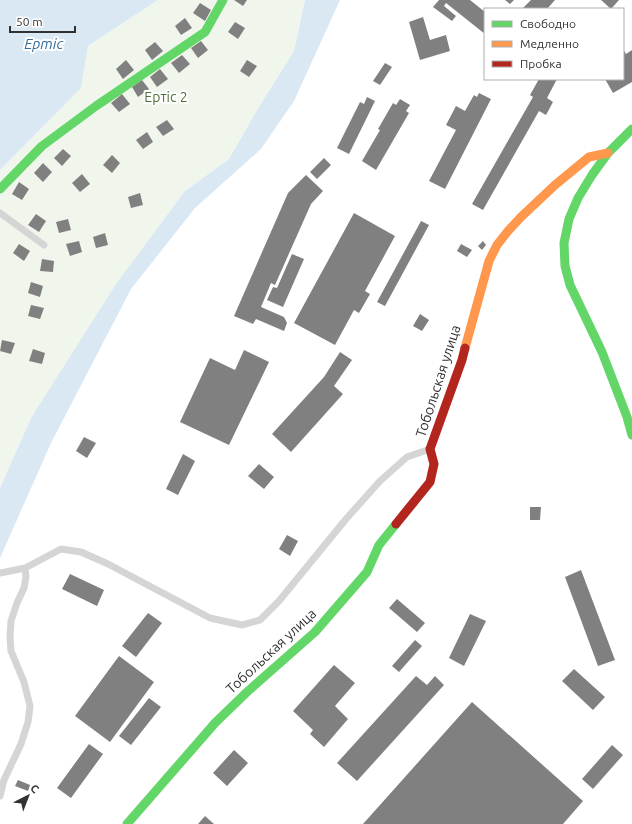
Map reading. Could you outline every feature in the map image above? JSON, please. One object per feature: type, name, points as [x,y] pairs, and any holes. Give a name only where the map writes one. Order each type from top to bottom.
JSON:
[{"type":"street","points":[[0,189],[42,146],[96,106],[205,32],[224,0]]},
{"type":"street","points":[[632,129],[608,153],[578,198],[569,219],[564,243],[565,266],[570,285],[602,352],[629,416],[632,435]]},
{"type":"street","name":"Тобольская улица","points":[[127,824],[215,723],[247,692],[305,642],[367,572],[379,545],[430,482],[434,464],[430,449],[462,360],[489,261],[497,245],[521,217],[555,185],[589,157],[608,153]]},
{"type":"street","points":[[0,213],[44,245]]},
{"type":"street","points":[[0,573],[26,568],[61,549],[81,552],[108,564],[210,618],[242,625],[260,620],[279,602],[346,519],[380,481],[407,457],[430,449]]},
{"type":"street","points":[[0,796],[4,780],[21,744],[28,722],[30,706],[24,682],[11,651],[10,637],[11,621],[24,588],[26,568]]},
{"type":"green space","name":"Ертіс 2","points":[[158,0],[305,0],[294,51],[257,110],[229,159],[185,191],[31,418],[0,488],[0,170],[81,88],[88,46]]},
{"type":"water","name":"Ертіс","points":[[0,0],[158,0],[88,46],[81,88],[0,170]]},
{"type":"water","points":[[305,0],[340,0],[294,101],[261,149],[195,208],[131,289],[51,443],[0,558],[0,488],[31,418],[116,284],[185,191],[229,159],[257,110],[294,51]]},
{"type":"building","points":[[234,0],[247,0],[243,6]]},
{"type":"building","points":[[439,0],[470,0],[484,11],[484,33],[446,3],[444,6],[456,16],[452,21],[433,7]]},
{"type":"building","points":[[505,0],[514,0],[510,4]]},
{"type":"building","points":[[531,0],[555,0],[548,8],[523,8]]},
{"type":"building","points":[[601,0],[619,0],[612,8]]},
{"type":"building","points":[[200,3],[211,10],[205,21],[193,13]]},
{"type":"building","points":[[423,17],[430,40],[446,35],[450,51],[420,60],[409,22]]},
{"type":"building","points":[[185,18],[192,28],[181,35],[175,26]]},
{"type":"building","points":[[235,22],[245,28],[238,39],[228,32]]},
{"type":"building","points":[[201,41],[208,50],[198,58],[191,48]]},
{"type":"building","points":[[155,42],[163,51],[152,60],[145,50]]},
{"type":"building","points":[[632,50],[632,82],[613,93],[606,80],[624,80],[624,51],[626,54]]},
{"type":"building","points":[[182,55],[190,64],[179,73],[171,63]]},
{"type":"building","points":[[126,60],[134,70],[123,79],[116,69]]},
{"type":"building","points":[[247,60],[257,66],[249,77],[240,71]]},
{"type":"building","points":[[385,63],[392,67],[380,85],[373,81]]},
{"type":"building","points":[[160,69],[168,79],[157,87],[150,77]]},
{"type":"building","points":[[142,80],[149,89],[138,97],[132,87]]},
{"type":"building","points":[[538,80],[556,80],[547,98],[553,102],[546,115],[539,111],[483,210],[472,204],[533,97],[530,95]]},
{"type":"building","points":[[479,93],[491,99],[445,189],[429,181],[456,130],[446,125],[456,106],[465,111],[474,95],[477,97]]},
{"type":"building","points":[[122,94],[130,104],[119,112],[111,103]]},
{"type":"building","points":[[367,97],[375,101],[349,154],[337,148],[360,102],[364,104]]},
{"type":"building","points":[[400,99],[410,105],[406,111],[409,113],[376,170],[362,161],[380,130],[378,129],[393,103],[396,105]]},
{"type":"building","points":[[167,120],[174,129],[163,136],[156,127]]},
{"type":"building","points":[[147,132],[153,142],[143,149],[136,140]]},
{"type":"building","points":[[63,149],[71,156],[62,166],[54,158]]},
{"type":"building","points":[[112,155],[120,163],[112,173],[103,165]]},
{"type":"building","points":[[324,158],[331,165],[317,179],[310,172]]},
{"type":"building","points":[[43,163],[52,172],[43,182],[34,173]]},
{"type":"building","points":[[82,174],[90,184],[80,192],[72,183]]},
{"type":"building","points":[[306,175],[323,191],[311,204],[275,285],[271,283],[261,307],[284,317],[287,323],[284,331],[256,319],[253,324],[234,316],[288,193]]},
{"type":"building","points":[[19,182],[29,189],[22,200],[12,194]]},
{"type":"building","points":[[140,193],[143,205],[131,208],[128,197]]},
{"type":"building","points":[[354,213],[395,236],[365,291],[370,294],[359,313],[354,310],[335,345],[294,323]]},
{"type":"building","points":[[36,214],[46,221],[39,232],[28,225]]},
{"type":"building","points":[[68,219],[71,230],[59,233],[56,222]]},
{"type":"building","points":[[421,221],[429,225],[385,306],[377,302]]},
{"type":"building","points":[[105,233],[108,245],[96,248],[93,237]]},
{"type":"building","points":[[79,241],[82,252],[70,256],[66,244]]},
{"type":"building","points":[[483,241],[486,245],[482,250],[478,246]]},
{"type":"building","points":[[19,244],[30,251],[24,261],[13,253]]},
{"type":"building","points":[[461,244],[472,250],[467,257],[457,251]]},
{"type":"building","points":[[292,254],[304,259],[283,307],[267,300],[273,287],[277,288]]},
{"type":"building","points":[[42,259],[54,261],[53,272],[40,271]]},
{"type":"building","points":[[31,282],[43,286],[40,297],[28,293]]},
{"type":"building","points":[[31,305],[44,308],[40,319],[28,316]]},
{"type":"building","points":[[420,314],[429,320],[422,331],[413,326]]},
{"type":"building","points":[[2,340],[15,343],[11,354],[0,351]]},
{"type":"building","points":[[33,349],[45,353],[42,364],[29,361]]},
{"type":"building","points":[[244,350],[269,362],[229,445],[180,422],[210,358],[235,370]]},
{"type":"building","points":[[340,352],[352,360],[334,386],[343,394],[291,452],[272,434],[324,377]]},
{"type":"building","points":[[84,437],[96,443],[87,458],[76,451]]},
{"type":"building","points":[[183,454],[195,461],[178,495],[166,489]]},
{"type":"building","points":[[259,464],[274,477],[264,489],[248,476]]},
{"type":"building","points":[[530,507],[541,507],[540,520],[530,520]]},
{"type":"building","points":[[287,535],[298,541],[290,556],[279,549]]},
{"type":"building","points":[[581,570],[615,660],[598,666],[565,577]]},
{"type":"building","points":[[70,574],[104,590],[97,606],[62,589]]},
{"type":"building","points":[[397,599],[425,623],[417,632],[389,608]]},
{"type":"building","points":[[148,613],[162,623],[136,657],[122,646]]},
{"type":"building","points":[[470,614],[486,621],[464,666],[449,658]]},
{"type":"building","points":[[415,640],[422,646],[399,672],[392,666]]},
{"type":"building","points":[[119,656],[154,682],[110,742],[75,716]]},
{"type":"building","points":[[334,665],[355,683],[335,706],[348,719],[324,747],[310,734],[313,730],[293,711]]},
{"type":"building","points":[[574,669],[605,697],[593,710],[562,681]]},
{"type":"building","points":[[416,676],[427,685],[435,676],[444,685],[357,781],[337,763]]},
{"type":"building","points":[[149,698],[161,707],[131,745],[119,736]]},
{"type":"building","points":[[472,702],[583,801],[563,824],[363,824]]},
{"type":"building","points":[[89,744],[103,754],[71,798],[57,788]]},
{"type":"building","points":[[612,745],[623,755],[593,789],[582,779]]},
{"type":"building","points":[[234,750],[248,763],[227,786],[213,773]]},
{"type":"building","points":[[18,780],[30,785],[28,791],[15,786]]},
{"type":"building","points":[[205,816],[214,824],[198,824]]},
{"type":"traffic: fast","points":[[0,189],[42,146],[96,106],[205,32],[223,0]]},
{"type":"traffic: fast","points":[[632,129],[608,153],[578,198],[569,219],[564,243],[565,266],[570,285],[602,352],[627,417],[632,435]]},
{"type":"traffic: fast","points":[[127,824],[215,723],[247,692],[315,632],[367,572],[379,545],[396,524]]},
{"type":"traffic: slow","points":[[465,348],[489,261],[497,245],[521,217],[555,185],[589,157],[608,153]]},
{"type":"traffic: jam","points":[[396,524],[430,482],[434,464],[430,449],[465,348]]}]
